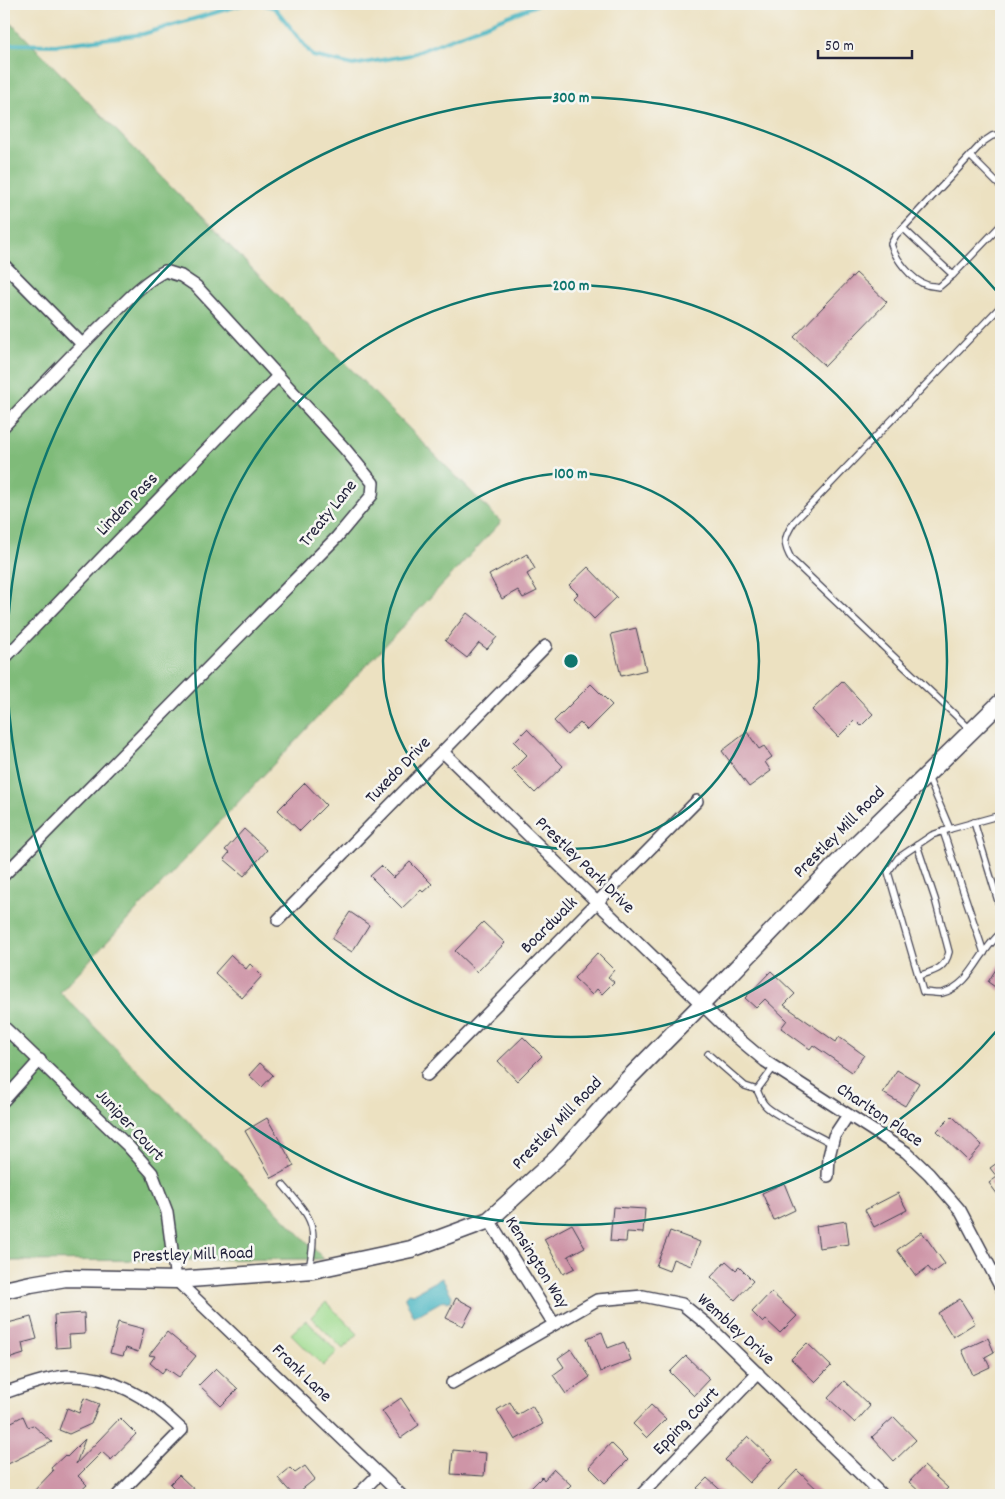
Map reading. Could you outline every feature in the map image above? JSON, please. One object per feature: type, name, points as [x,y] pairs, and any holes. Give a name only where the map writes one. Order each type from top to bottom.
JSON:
[{"type":"street","points":[[4,265],[82,344]]},
{"type":"street","name":"Treaty Lane","points":[[4,426],[82,344],[142,286],[165,272],[181,276],[196,286],[373,483],[372,495],[337,537],[4,875]]},
{"type":"street","name":"Linden Pass","points":[[4,659],[278,376]]},
{"type":"street","name":"Tuxedo Drive","points":[[278,920],[546,646]]},
{"type":"street","name":"Prestley Mill Road","points":[[4,1290],[66,1278],[176,1280],[308,1270],[410,1249],[489,1220],[558,1157],[622,1085],[843,857],[1001,702]]},
{"type":"street","name":"Prestley Park Drive","points":[[443,752],[701,1005]]},
{"type":"street","name":"Boardwalk","points":[[427,1075],[697,801]]},
{"type":"street","name":"Charlton Place","points":[[701,1005],[774,1067],[906,1152],[929,1174],[960,1210],[1001,1288]]},
{"type":"street","name":"Juniper Court","points":[[4,1027],[128,1146],[152,1173],[167,1212],[176,1280]]},
{"type":"street","points":[[4,1100],[40,1060]]},
{"type":"street","points":[[828,1176],[829,1156],[834,1136],[848,1115]]},
{"type":"street","name":"Kensington Way","points":[[489,1220],[554,1324]]},
{"type":"street","name":"Frank Lane","points":[[176,1280],[401,1495]]},
{"type":"street","name":"Wembley Drive","points":[[452,1383],[597,1300],[643,1296],[682,1304],[710,1326],[882,1495]]},
{"type":"street","name":"Epping Court","points":[[641,1495],[758,1373]]},
{"type":"street","points":[[4,1394],[22,1387],[66,1376],[112,1382],[136,1393],[161,1409],[182,1430],[118,1495]]},
{"type":"street","points":[[358,1495],[379,1474]]},
{"type":"lane","points":[[1001,134],[992,136],[983,142],[896,235],[891,244],[893,252],[901,263],[916,278],[926,285],[938,287],[1001,225]]},
{"type":"lane","points":[[970,156],[1001,187]]},
{"type":"lane","points":[[903,228],[952,275]]},
{"type":"lane","points":[[972,731],[792,560],[787,552],[785,542],[786,534],[794,522],[1001,306]]},
{"type":"lane","points":[[928,775],[947,830],[984,953]]},
{"type":"lane","points":[[1001,815],[932,835],[898,858],[888,872],[923,992],[942,993],[959,986],[993,940],[1001,934]]},
{"type":"lane","points":[[974,822],[1001,911]]},
{"type":"lane","points":[[917,845],[950,952],[948,960],[940,969],[918,976]]},
{"type":"lane","points":[[708,1054],[745,1086],[757,1090],[765,1105],[832,1144]]},
{"type":"lane","points":[[757,1090],[774,1067]]},
{"type":"lane","points":[[283,1185],[303,1208],[313,1227],[314,1247],[308,1270]]},
{"type":"green space","points":[[4,16],[501,522],[60,992],[324,1259],[4,1261]]},
{"type":"green space","points":[[326,1302],[358,1334],[343,1349],[311,1317]]},
{"type":"green space","points":[[306,1320],[337,1352],[323,1366],[291,1334]]},
{"type":"water","points":[[442,1278],[452,1296],[451,1301],[446,1302],[444,1300],[414,1317],[405,1296],[408,1293],[413,1294]]},
{"type":"building","points":[[856,273],[887,302],[825,366],[794,337]]},
{"type":"building","points":[[527,554],[535,569],[527,574],[537,591],[523,598],[518,590],[502,599],[489,575]]},
{"type":"building","points":[[588,567],[617,597],[594,619],[574,598],[578,594],[569,585]]},
{"type":"building","points":[[467,613],[497,637],[487,649],[479,643],[467,658],[445,641]]},
{"type":"building","points":[[636,628],[646,670],[621,676],[611,634]]},
{"type":"building","points":[[842,681],[873,714],[861,726],[855,720],[838,737],[812,710]]},
{"type":"building","points":[[591,684],[612,705],[587,730],[580,723],[567,735],[554,721]]},
{"type":"building","points":[[527,729],[563,766],[535,793],[512,770],[527,755],[514,742]]},
{"type":"building","points":[[747,732],[759,749],[764,746],[772,757],[765,762],[771,771],[749,787],[722,751]]},
{"type":"building","points":[[305,783],[326,805],[300,831],[278,810]]},
{"type":"building","points":[[244,829],[267,850],[244,876],[224,859],[229,853],[225,850]]},
{"type":"building","points":[[410,862],[432,884],[423,892],[421,890],[402,908],[370,876],[381,866],[393,878]]},
{"type":"building","points":[[350,912],[369,925],[352,952],[332,939]]},
{"type":"building","points":[[483,922],[505,943],[477,972],[455,951]]},
{"type":"building","points":[[597,953],[614,970],[608,977],[614,982],[602,994],[597,989],[592,995],[574,978]]},
{"type":"building","points":[[231,955],[246,969],[250,964],[262,976],[242,998],[215,973]]},
{"type":"building","points":[[1001,961],[1001,991],[988,982]]},
{"type":"building","points":[[771,971],[795,994],[784,1005],[836,1042],[839,1037],[864,1055],[852,1072],[813,1045],[810,1049],[781,1028],[787,1020],[765,999],[756,1008],[745,998]]},
{"type":"building","points":[[523,1037],[542,1056],[517,1081],[498,1061]]},
{"type":"building","points":[[260,1063],[273,1075],[262,1087],[249,1075]]},
{"type":"building","points":[[897,1070],[919,1083],[905,1106],[883,1093]]},
{"type":"building","points":[[952,1116],[982,1145],[968,1161],[937,1131]]},
{"type":"building","points":[[267,1118],[294,1166],[272,1178],[245,1131]]},
{"type":"building","points":[[1001,1160],[1001,1199],[989,1183],[997,1177],[990,1168]]},
{"type":"building","points":[[784,1183],[795,1210],[774,1220],[762,1193]]},
{"type":"building","points":[[898,1193],[907,1210],[874,1227],[865,1210]]},
{"type":"building","points":[[613,1207],[645,1209],[643,1233],[627,1232],[626,1242],[610,1241]]},
{"type":"building","points":[[846,1221],[849,1244],[819,1248],[816,1226]]},
{"type":"building","points":[[572,1224],[585,1247],[568,1256],[575,1268],[563,1274],[544,1239]]},
{"type":"building","points":[[670,1231],[700,1242],[691,1266],[673,1259],[669,1271],[656,1266]]},
{"type":"building","points":[[922,1232],[945,1264],[933,1273],[928,1267],[916,1276],[897,1250]]},
{"type":"building","points":[[726,1261],[736,1270],[739,1267],[753,1281],[735,1300],[711,1277]]},
{"type":"building","points":[[771,1292],[797,1316],[780,1333],[766,1320],[763,1323],[752,1312]]},
{"type":"building","points":[[456,1298],[473,1307],[463,1326],[446,1318]]},
{"type":"building","points":[[960,1299],[975,1323],[953,1337],[938,1313]]},
{"type":"building","points":[[84,1313],[85,1334],[69,1335],[70,1347],[56,1348],[54,1315]]},
{"type":"building","points":[[31,1317],[37,1339],[22,1343],[24,1354],[11,1358],[4,1324]]},
{"type":"building","points":[[118,1322],[144,1329],[138,1352],[126,1348],[123,1356],[110,1353]]},
{"type":"building","points":[[167,1332],[196,1356],[179,1377],[166,1368],[162,1373],[150,1363],[155,1356],[149,1355]]},
{"type":"building","points":[[602,1332],[608,1348],[624,1342],[631,1360],[600,1372],[587,1338]]},
{"type":"building","points":[[988,1338],[994,1352],[985,1357],[990,1367],[973,1375],[962,1350]]},
{"type":"building","points":[[807,1343],[831,1366],[815,1382],[791,1359]]},
{"type":"building","points":[[571,1349],[590,1377],[566,1394],[553,1375],[564,1367],[558,1358]]},
{"type":"building","points":[[686,1356],[710,1379],[694,1396],[670,1372]]},
{"type":"building","points":[[216,1368],[238,1389],[221,1406],[199,1385]]},
{"type":"building","points":[[844,1381],[870,1406],[855,1423],[828,1398]]},
{"type":"building","points":[[84,1398],[99,1404],[91,1424],[69,1434],[59,1430],[67,1408],[79,1413]]},
{"type":"building","points":[[401,1398],[419,1425],[401,1438],[382,1411]]},
{"type":"building","points":[[510,1402],[517,1415],[532,1406],[543,1424],[515,1440],[497,1410]]},
{"type":"building","points":[[651,1405],[666,1419],[647,1438],[633,1424]]},
{"type":"building","points":[[23,1416],[28,1427],[33,1425],[52,1442],[4,1466],[4,1426]]},
{"type":"building","points":[[894,1417],[916,1440],[894,1461],[872,1437]]},
{"type":"building","points":[[120,1418],[136,1434],[111,1460],[102,1452],[78,1476],[87,1485],[76,1495],[30,1495],[53,1471],[51,1468],[65,1455],[67,1457],[85,1439],[76,1464]]},
{"type":"building","points":[[748,1436],[772,1459],[749,1483],[725,1460]]},
{"type":"building","points":[[611,1443],[628,1460],[605,1483],[589,1467]]},
{"type":"building","points":[[453,1450],[486,1453],[484,1476],[451,1474]]},
{"type":"building","points":[[305,1466],[315,1479],[293,1495],[278,1478],[290,1468],[295,1473]]},
{"type":"building","points":[[924,1466],[948,1488],[940,1495],[923,1495],[909,1482]]},
{"type":"building","points":[[554,1469],[571,1485],[561,1495],[524,1495],[542,1477],[544,1480]]},
{"type":"building","points":[[797,1470],[823,1495],[784,1495],[778,1490]]},
{"type":"building","points":[[179,1475],[200,1495],[181,1495],[170,1484]]},
{"type":"building","points":[[707,1478],[726,1495],[704,1495],[697,1488]]},
{"type":"waterway","points":[[4,44],[56,45],[143,34],[244,4]]},
{"type":"waterway","points":[[263,4],[275,8],[313,56],[353,65],[410,55],[539,4]]}]
